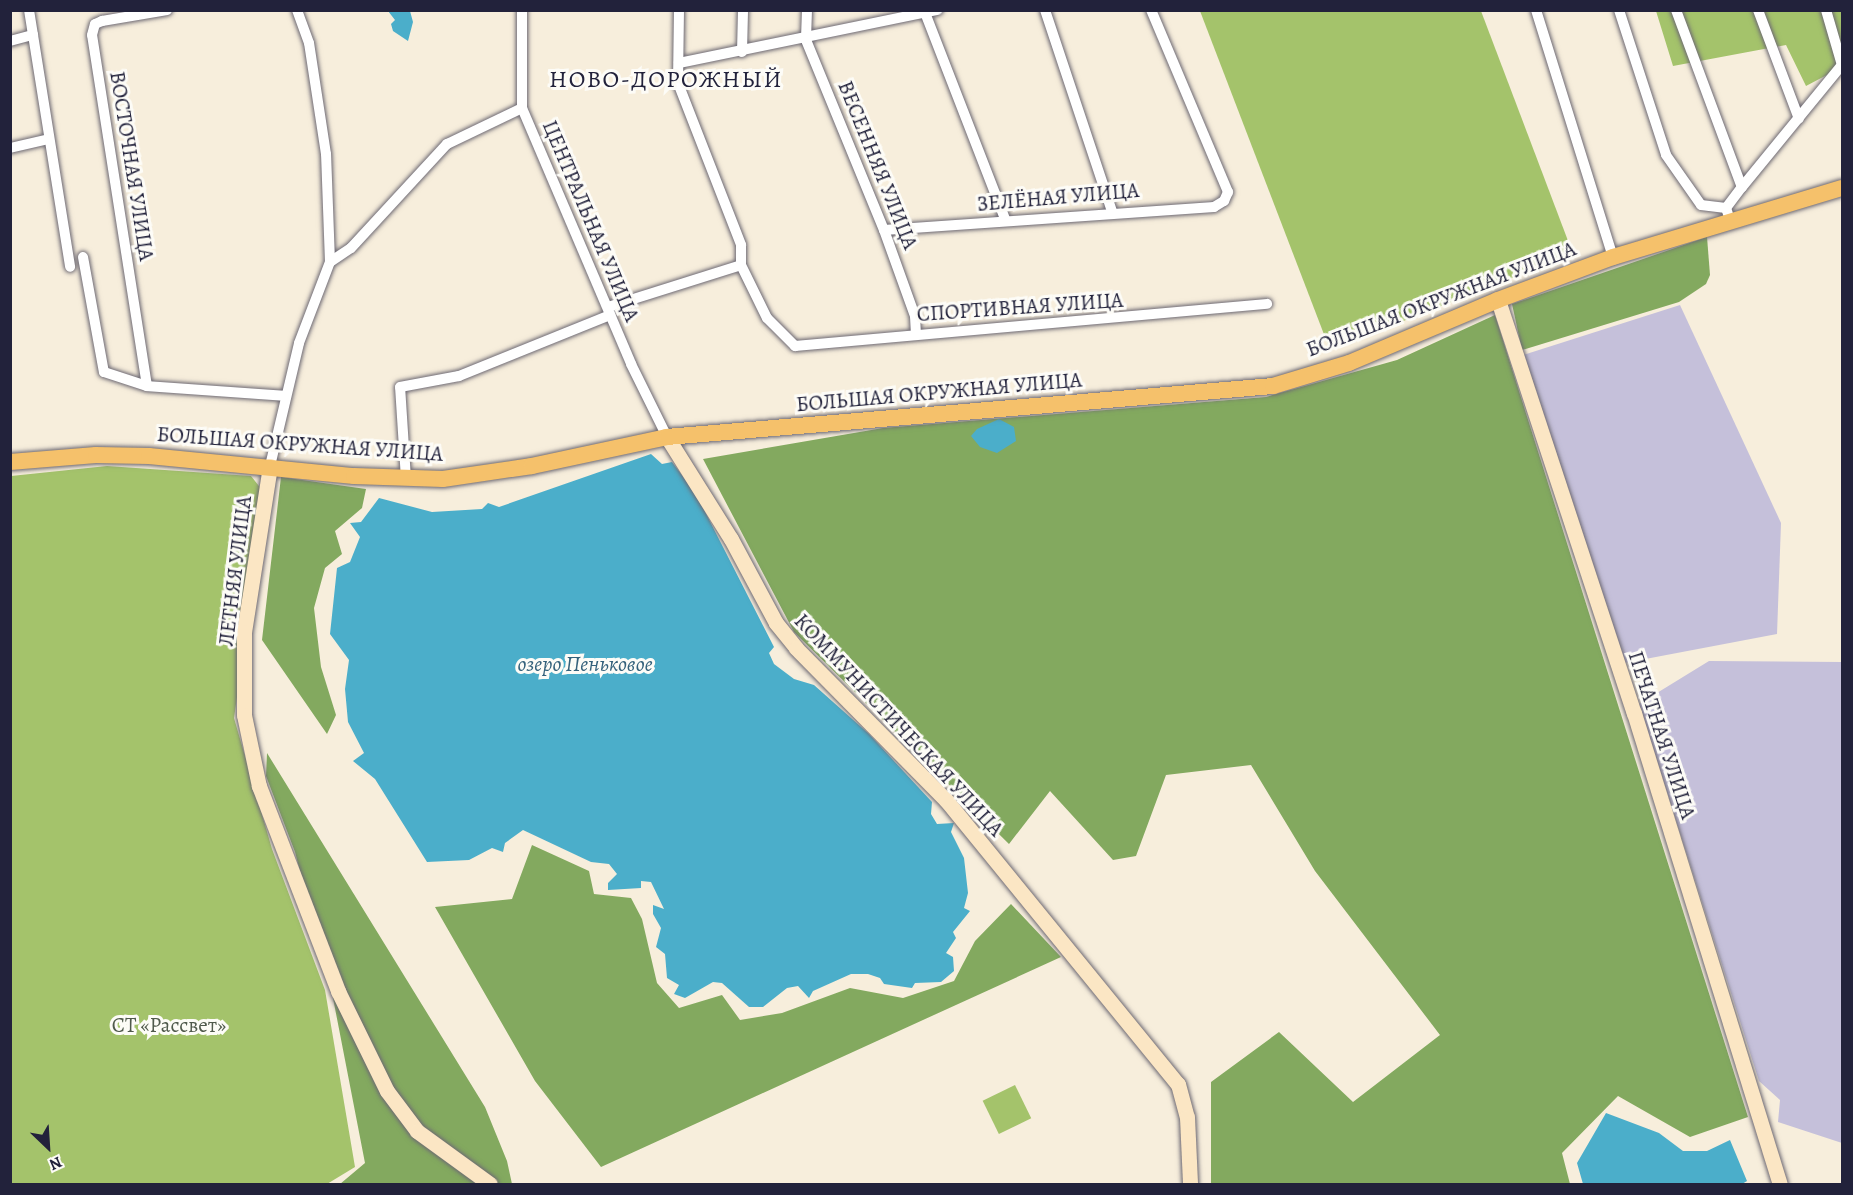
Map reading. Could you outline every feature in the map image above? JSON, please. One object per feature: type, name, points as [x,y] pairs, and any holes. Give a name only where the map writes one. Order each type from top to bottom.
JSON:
[{"type":"main road","name":"БОЛЬШАЯ ОКРУЖНАЯ УЛИЦА","points":[[10,462],[96,455],[149,456],[406,479],[482,476],[667,437],[1273,386],[1349,363],[1498,300],[1728,214],[1842,188]]},
{"type":"street","points":[[29,10],[70,267]]},
{"type":"street","name":"ВОСТОЧНАЯ УЛИЦА","points":[[147,386],[92,35],[96,24],[102,21],[167,10]]},
{"type":"street","name":"ЛЕТНЯЯ УЛИЦА","points":[[297,10],[309,43],[326,154],[330,262],[299,343],[270,466],[244,632],[244,715],[259,786],[338,991],[387,1091],[417,1131],[490,1185]]},
{"type":"street","name":"ЦЕНТРАЛЬНАЯ УЛИЦА","points":[[522,10],[522,108],[609,311],[667,437]]},
{"type":"street","points":[[406,479],[399,390],[406,384],[459,376],[609,311],[741,265],[741,245],[678,83],[679,10]]},
{"type":"street","points":[[742,52],[743,10]]},
{"type":"street","name":"ВЕСЕННЯЯ УЛИЦА","points":[[807,10],[806,40],[884,230],[915,315],[916,334]]},
{"type":"street","points":[[679,63],[806,40],[938,10]]},
{"type":"street","points":[[1045,10],[1112,211]]},
{"type":"street","name":"ЗЕЛЁНАЯ УЛИЦА","points":[[884,230],[1112,211],[1214,207],[1224,201],[1228,192],[1150,10]]},
{"type":"street","points":[[1536,10],[1613,257]]},
{"type":"street","points":[[1619,10],[1666,155],[1701,205],[1728,214],[1742,187],[1842,65],[1826,10]]},
{"type":"street","points":[[1676,10],[1742,187]]},
{"type":"street","points":[[1758,10],[1799,119]]},
{"type":"street","points":[[924,12],[1006,221]]},
{"type":"street","points":[[10,41],[33,35]]},
{"type":"street","points":[[330,262],[351,248],[447,144],[522,108]]},
{"type":"street","points":[[10,148],[50,139]]},
{"type":"street","points":[[83,257],[104,372],[147,386],[286,396]]},
{"type":"street","name":"СПОРТИВНАЯ УЛИЦА","points":[[741,265],[767,318],[780,336],[795,346],[816,348],[916,334],[1039,322],[1099,322],[1267,304]]},
{"type":"street","name":"ПЕЧАТНАЯ УЛИЦА","points":[[1498,300],[1632,705],[1780,1185]]},
{"type":"street","name":"КОММУНИСТИЧЕСКАЯ УЛИЦА","points":[[667,437],[730,538],[776,623],[795,648],[946,800],[1178,1084],[1187,1117],[1190,1185]]},
{"type":"shaded area","points":[[1680,305],[1781,523],[1777,634],[1619,664],[1523,355]]},
{"type":"shaded area","points":[[1709,661],[1842,662],[1842,1143],[1778,1122],[1780,1100],[1759,1081],[1639,704]]},
{"type":"green space","points":[[1200,11],[1481,11],[1573,254],[1330,350]]},
{"type":"green space","points":[[1656,11],[1842,11],[1842,67],[1806,86],[1786,45],[1673,66]]},
{"type":"green space","points":[[1707,237],[1710,275],[1706,284],[1679,302],[1522,350],[1512,304]]},
{"type":"green space","points":[[1495,315],[1748,1117],[1690,1137],[1618,1096],[1562,1153],[1570,1184],[1211,1184],[1211,1082],[1279,1032],[1353,1102],[1440,1035],[1315,871],[1251,765],[1166,775],[1136,856],[1113,860],[1050,791],[1009,844],[794,632],[703,459],[883,428],[1266,397],[1397,360]]},
{"type":"green space","name":"СТ «Рассвет»","points":[[107,466],[251,476],[266,495],[234,718],[272,849],[325,990],[355,1167],[327,1184],[11,1184],[11,476]]},
{"type":"green space","points":[[281,477],[366,489],[362,508],[335,531],[342,554],[325,568],[314,608],[321,667],[336,715],[327,734],[262,640]]},
{"type":"green space","points":[[267,753],[485,1107],[507,1161],[512,1184],[340,1184],[365,1163],[333,998],[295,852],[266,776]]},
{"type":"green space","points":[[532,845],[589,871],[594,894],[631,898],[642,919],[657,983],[679,1008],[722,995],[740,1020],[782,1013],[850,988],[903,998],[954,981],[975,941],[1011,904],[1061,957],[601,1167],[535,1081],[435,907],[512,899]]},
{"type":"green space","points":[[1015,1085],[1031,1118],[999,1134],[983,1101]]},
{"type":"water","points":[[388,11],[410,11],[413,22],[408,41],[393,31],[391,24],[395,20]]},
{"type":"water","points":[[999,419],[1014,427],[1016,441],[997,453],[980,447],[971,436],[977,429]]},
{"type":"water","name":"озеро Пеньковое","points":[[651,454],[662,464],[672,462],[696,494],[774,647],[769,653],[774,664],[794,679],[814,685],[869,734],[932,802],[931,814],[937,824],[954,823],[951,832],[964,858],[968,893],[964,908],[970,911],[953,932],[956,938],[946,953],[953,957],[954,971],[941,982],[915,983],[912,988],[884,984],[880,978],[868,974],[851,974],[813,991],[809,998],[798,986],[787,988],[763,1007],[749,1007],[722,983],[713,982],[685,998],[674,994],[679,985],[667,978],[665,954],[656,947],[661,928],[653,914],[653,905],[664,909],[651,882],[641,881],[641,888],[608,890],[608,883],[617,874],[609,864],[591,862],[523,830],[505,843],[503,852],[492,848],[469,860],[427,862],[375,779],[353,761],[364,753],[348,722],[345,689],[349,660],[330,634],[337,568],[350,562],[360,537],[350,523],[361,522],[379,498],[432,512],[482,509],[488,503],[499,507]]},
{"type":"water","points":[[1606,1113],[1659,1133],[1683,1151],[1707,1151],[1730,1140],[1747,1181],[1742,1184],[1583,1184],[1577,1163]]},
{"type":"district","name":"НОВО-ДОРОЖНЫЙ","points":[[666,80]]}]
